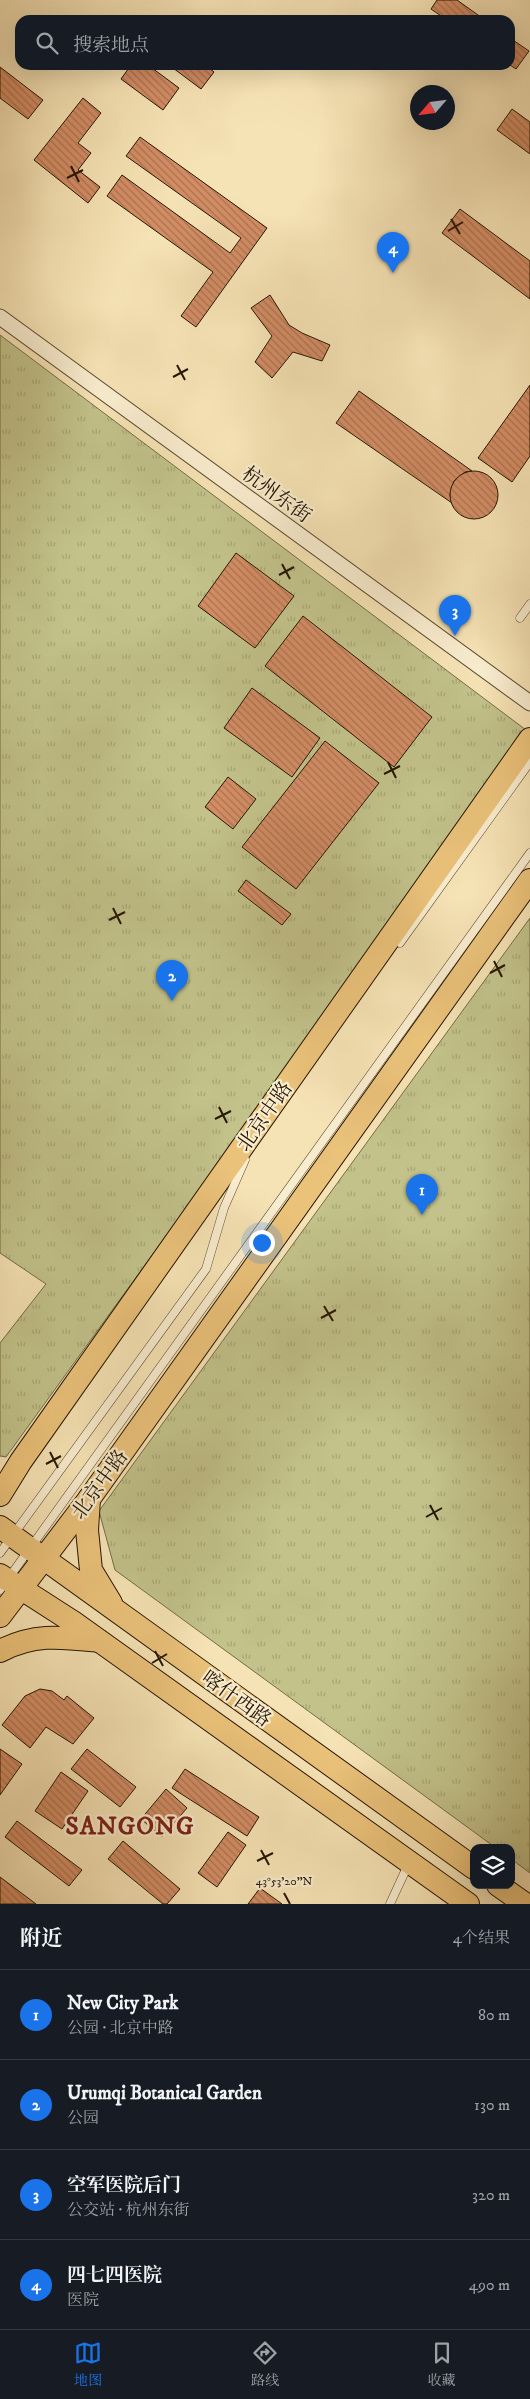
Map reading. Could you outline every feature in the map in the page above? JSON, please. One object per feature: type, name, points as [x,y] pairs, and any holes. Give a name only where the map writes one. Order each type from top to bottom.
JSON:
[{"type":"main road","name":"北京中路","points":[[0,1495],[20,1461],[530,740]]},
{"type":"main road","name":"北京中路","points":[[0,1616],[15,1563],[89,1499],[530,880]]},
{"type":"main road","points":[[89,1499],[87,1530],[91,1570],[115,1611]]},
{"type":"main road","name":"喀什西路","points":[[15,1563],[115,1611],[470,1865]]},
{"type":"main road","name":"喀什西路","points":[[15,1563],[101,1642],[468,1904]]},
{"type":"main road","points":[[0,1651],[15,1643],[52,1636],[101,1642]]},
{"type":"main road","points":[[504,1889],[525,1904]]},
{"type":"street","name":"杭州东街","points":[[0,317],[530,704]]},
{"type":"lane","points":[[520,618],[530,604]]},
{"type":"lane","points":[[392,953],[530,762]]},
{"type":"lane","points":[[15,1563],[530,853]]},
{"type":"lane","points":[[15,1563],[206,1269],[224,1208],[251,1151]]},
{"type":"lane","points":[[390,1904],[410,1863]]},
{"type":"green space","points":[[0,335],[530,733],[6,1457],[0,1456],[0,1343],[46,1284],[0,1253]]},
{"type":"green space","points":[[530,918],[530,1873],[515,1862],[515,1844],[491,1844],[115,1570],[99,1511]]},
{"type":"building","points":[[437,0],[457,0],[478,15],[440,15],[431,9]]},
{"type":"building","points":[[515,41],[529,51],[515,68]]},
{"type":"building","points":[[0,67],[43,100],[28,119],[0,98]]},
{"type":"building","points":[[127,70],[155,70],[179,88],[163,110],[121,79]]},
{"type":"building","points":[[176,70],[211,70],[214,72],[201,89]]},
{"type":"building","points":[[83,98],[101,113],[78,143],[91,153],[78,170],[100,187],[88,203],[34,160]]},
{"type":"building","points":[[512,109],[530,122],[530,154],[497,130]]},
{"type":"building","points":[[140,137],[267,228],[196,327],[181,316],[213,272],[107,196],[122,175],[230,253],[241,238],[126,156]]},
{"type":"building","points":[[460,209],[530,261],[530,299],[442,233]]},
{"type":"building","points":[[270,295],[289,325],[330,345],[322,361],[293,352],[272,378],[255,362],[272,336],[251,308]]},
{"type":"building","points":[[530,385],[530,456],[512,482],[478,458]]},
{"type":"building","points":[[359,391],[472,471],[465,472],[454,481],[450,495],[452,503],[336,423]]},
{"type":"building","points":[[474,471],[483,473],[491,478],[496,486],[498,495],[496,504],[491,512],[483,517],[474,519],[465,517],[457,512],[452,504],[450,495],[452,486],[457,478],[465,473]]},
{"type":"building","points":[[236,553],[294,596],[255,648],[198,606]]},
{"type":"building","points":[[303,616],[432,717],[394,767],[265,666]]},
{"type":"building","points":[[252,688],[320,738],[292,777],[224,728]]},
{"type":"building","points":[[325,741],[379,783],[296,889],[242,847]]},
{"type":"building","points":[[228,777],[256,799],[233,829],[205,807]]},
{"type":"building","points":[[246,880],[291,914],[282,925],[238,891]]},
{"type":"building","points":[[40,1689],[52,1691],[64,1700],[67,1696],[94,1718],[73,1744],[46,1727],[30,1748],[2,1725],[25,1696]]},
{"type":"building","points":[[0,1749],[22,1764],[0,1795]]},
{"type":"building","points":[[87,1749],[136,1787],[120,1807],[71,1769]]},
{"type":"building","points":[[185,1769],[259,1817],[247,1836],[172,1788]]},
{"type":"building","points":[[61,1772],[88,1791],[62,1829],[35,1811]]},
{"type":"building","points":[[166,1789],[187,1808],[162,1837],[141,1819]]},
{"type":"building","points":[[17,1821],[82,1870],[69,1886],[5,1837]]},
{"type":"building","points":[[228,1832],[246,1845],[217,1887],[198,1873]]},
{"type":"building","points":[[123,1841],[180,1889],[167,1904],[163,1904],[108,1859]]},
{"type":"building","points":[[0,1877],[36,1904],[0,1904]]},
{"type":"building","points":[[260,1888],[282,1904],[248,1904]]},
{"type":"place","name":"四七四医院","points":[[393,273]]},
{"type":"place","name":"空军医院后门","points":[[455,636]]},
{"type":"place","name":"Urumqi Botanical Garden","points":[[172,1001]]},
{"type":"place","name":"New City Park","points":[[422,1215]]},
{"type":"district","name":"SANGONG","points":[[130,1825]]}]
